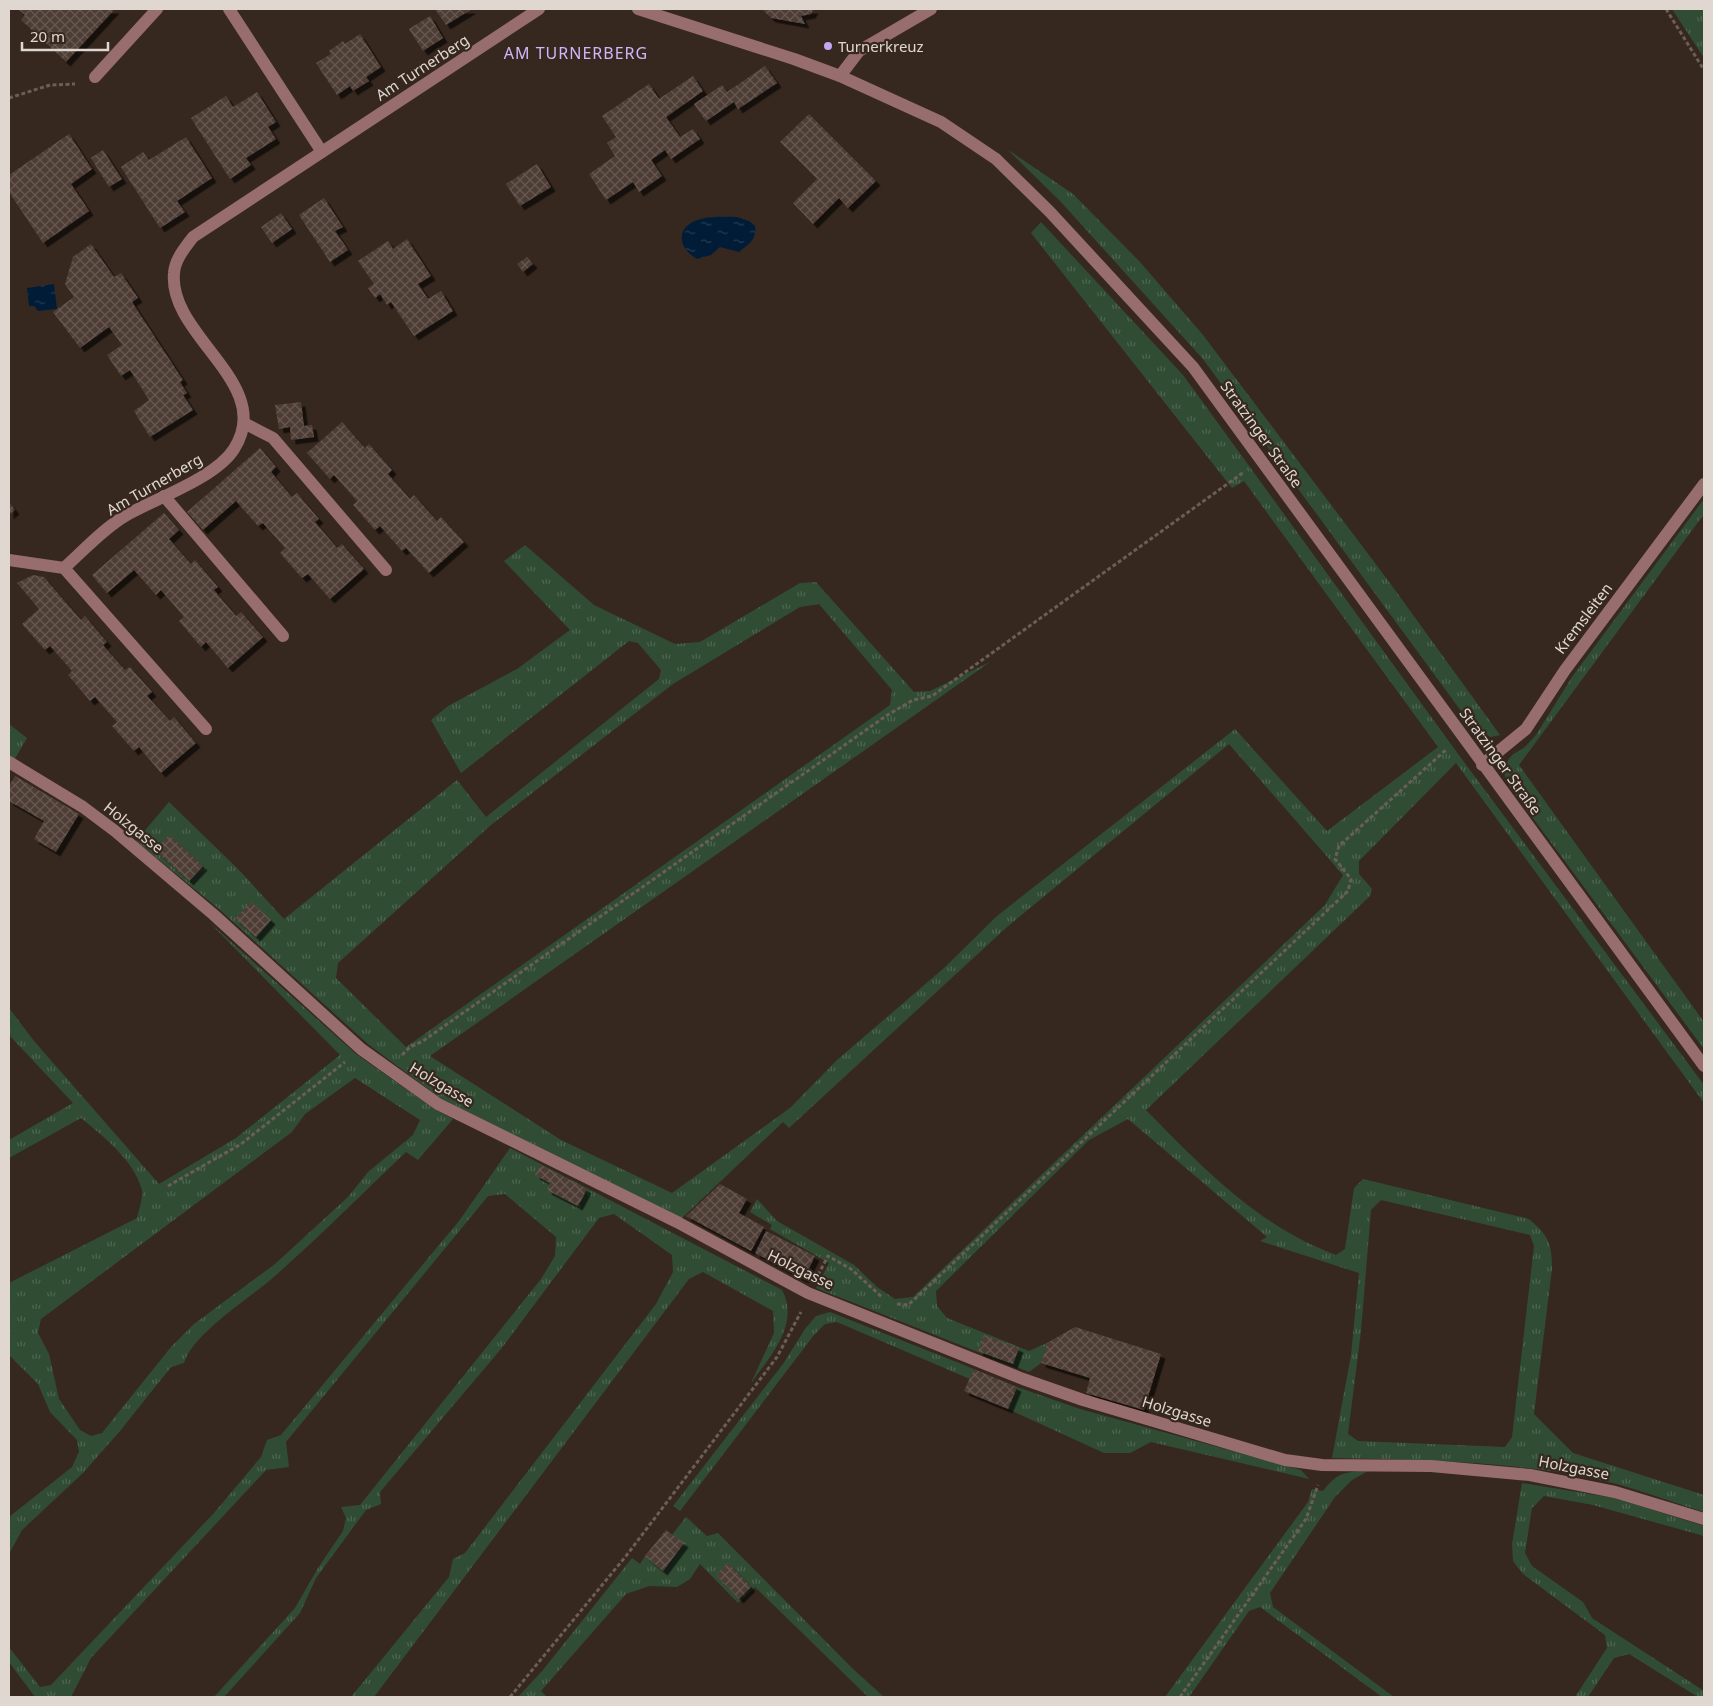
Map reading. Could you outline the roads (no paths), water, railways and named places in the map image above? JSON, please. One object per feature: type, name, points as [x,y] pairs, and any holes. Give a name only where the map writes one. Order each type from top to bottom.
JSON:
[{"type":"street","points":[[95,77],[157,9]]},
{"type":"street","points":[[229,9],[322,152]]},
{"type":"street","name":"Am Turnerberg","points":[[64,568],[123,517],[210,471],[234,450],[244,422],[240,395],[184,312],[176,292],[174,273],[179,256],[193,237],[539,9]]},
{"type":"street","name":"Stratzinger Straße","points":[[638,9],[794,59],[840,76],[941,122],[996,159],[1050,212],[1193,367],[1482,765],[1704,1066]]},
{"type":"street","points":[[840,76],[859,51],[931,9]]},
{"type":"street","points":[[244,422],[273,438],[386,570]]},
{"type":"street","name":"Kremsleiten","points":[[1482,765],[1526,729],[1565,670],[1704,484]]},
{"type":"street","points":[[164,496],[283,636]]},
{"type":"street","points":[[9,560],[64,568],[206,730]]},
{"type":"street","name":"Holzgasse","points":[[9,762],[83,807],[114,831],[214,915],[361,1049],[438,1104],[677,1222],[808,1293],[1023,1379],[1083,1400],[1285,1460],[1322,1465],[1431,1466],[1530,1475],[1615,1492],[1704,1520]]},
{"type":"water","points":[[710,217],[737,217],[749,221],[755,226],[755,235],[752,241],[739,252],[720,247],[711,255],[697,259],[685,249],[682,243],[683,231],[693,222]]},
{"type":"water","points":[[54,284],[57,309],[38,311],[34,306],[29,306],[27,288]]},
{"type":"place","name":"Turnerkreuz","points":[[828,46]]},
{"type":"district","name":"AM TURNERBERG","points":[[576,53]]}]
